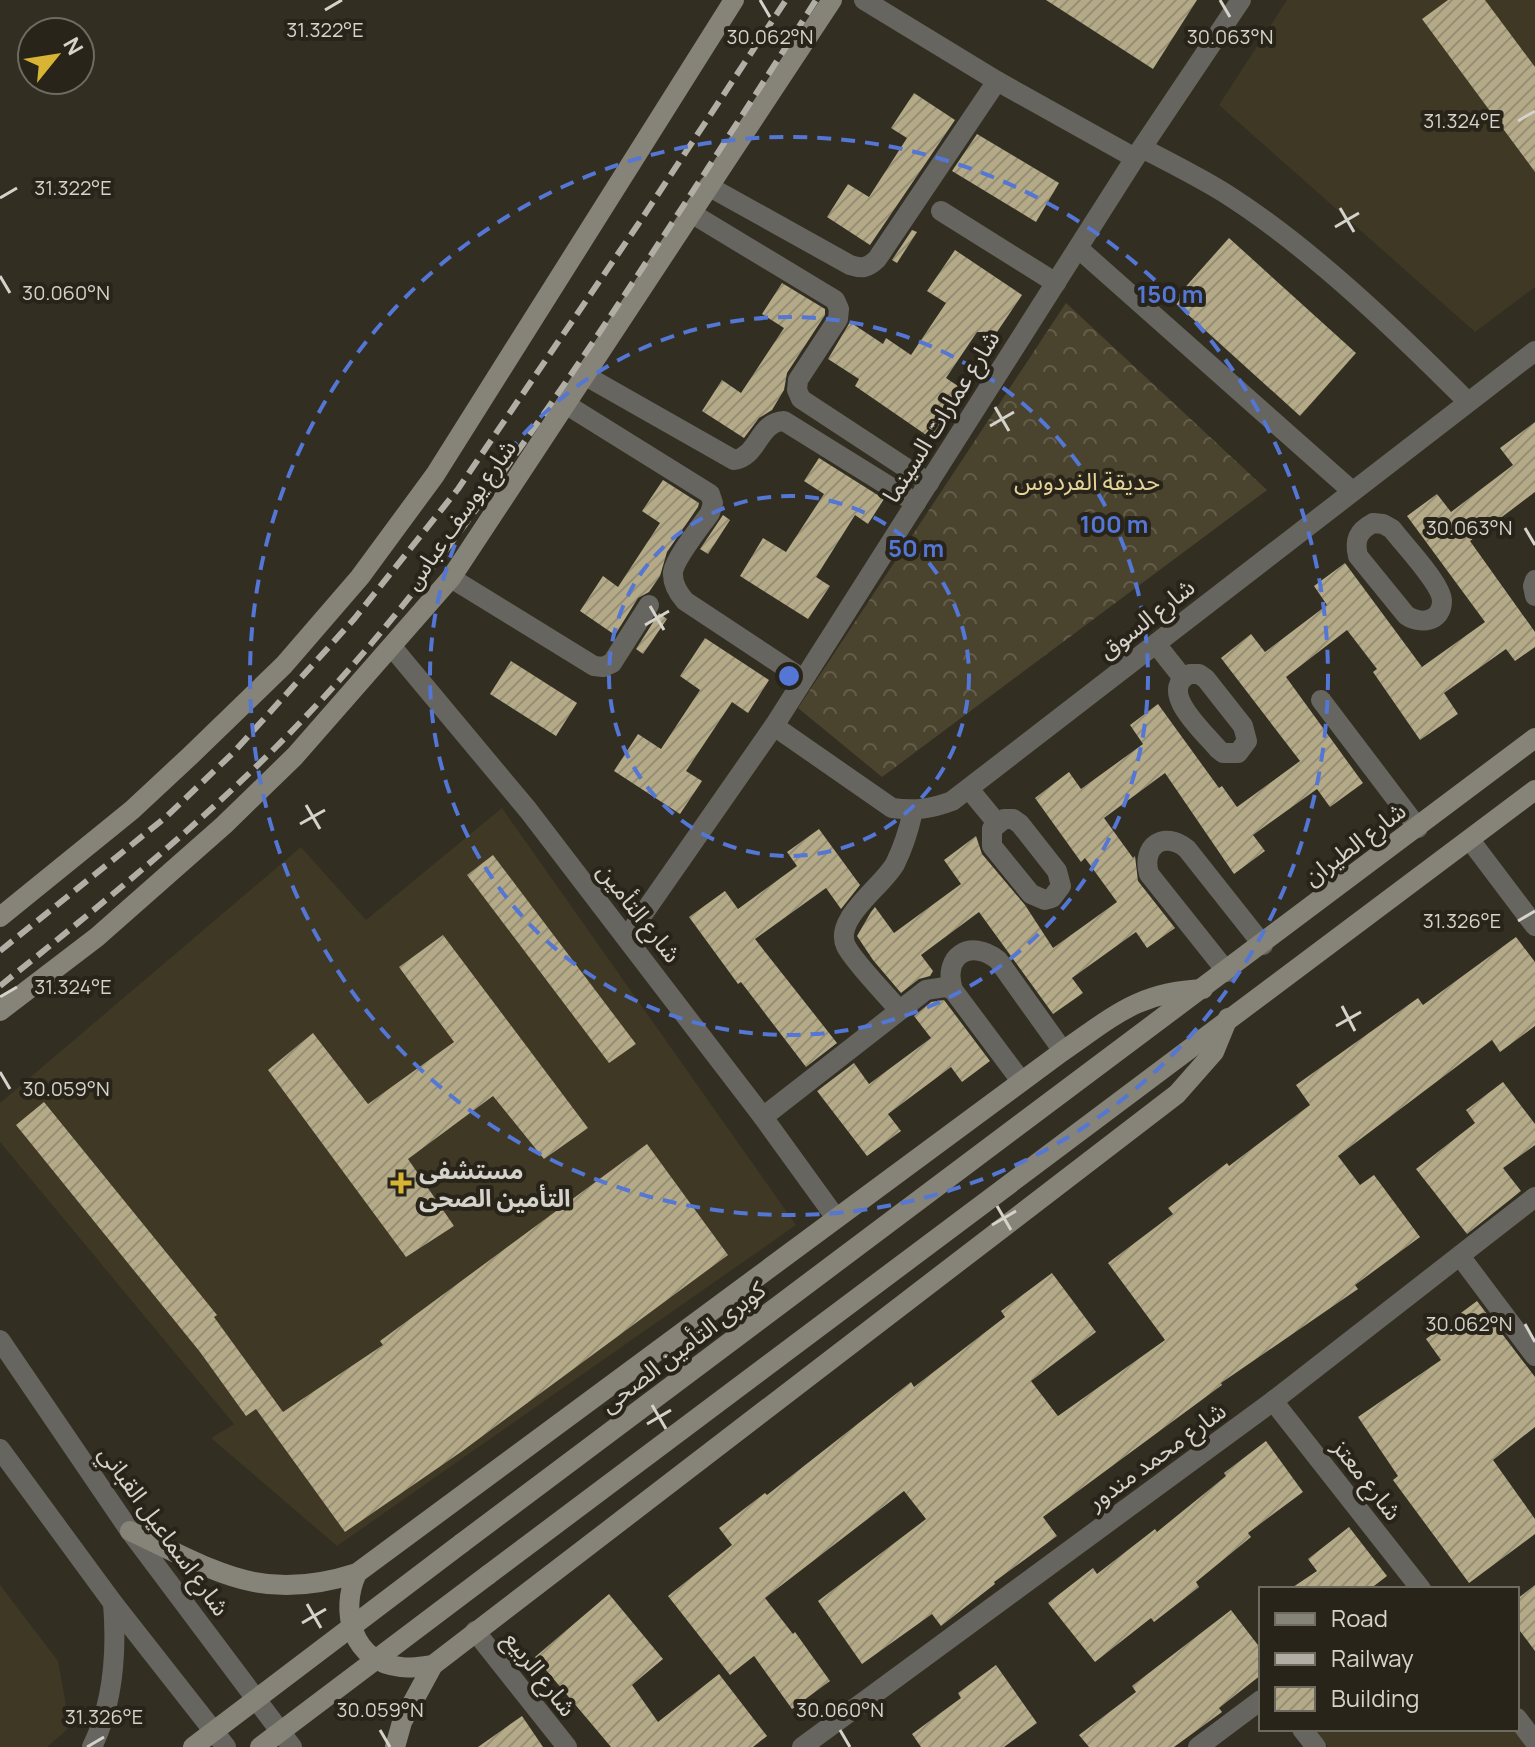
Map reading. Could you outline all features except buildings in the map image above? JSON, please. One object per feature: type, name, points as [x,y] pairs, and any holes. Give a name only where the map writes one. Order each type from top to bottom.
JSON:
[{"type":"main road","name":"شارع يوسف عباس","points":[[0,917],[111,828],[179,767],[284,665],[360,577],[435,475],[734,0]]},
{"type":"main road","name":"شارع يوسف عباس","points":[[0,1011],[97,937],[224,825],[295,756],[451,578],[832,0]]},
{"type":"main road","name":"شارع الطيران","points":[[1203,989],[1535,738]]},
{"type":"main road","points":[[260,1747],[1535,790]]},
{"type":"main road","points":[[130,1531],[214,1570],[272,1587],[330,1582],[357,1573],[1063,1051],[1150,996],[1177,990],[1203,989]]},
{"type":"main road","name":"كوبرى التأمين الصحى","points":[[193,1747],[1203,989]]},
{"type":"main road","points":[[395,1747],[402,1722],[433,1665],[1177,1094],[1214,1052],[1228,1018]]},
{"type":"main road","points":[[357,1573],[348,1602],[349,1618],[362,1646],[388,1664],[403,1668],[433,1665]]},
{"type":"street","points":[[864,0],[997,81],[1224,192],[1295,245],[1365,304],[1468,402]]},
{"type":"street","name":"شارع عمارات السينما","points":[[627,937],[774,726],[1139,153],[1241,0]]},
{"type":"street","points":[[708,186],[850,265],[860,269],[870,266],[997,81]]},
{"type":"street","points":[[941,211],[1056,283]]},
{"type":"street","points":[[691,213],[835,300],[839,309],[838,319],[798,380],[797,390],[801,399],[929,483]]},
{"type":"street","points":[[1078,248],[1346,496],[1364,528]]},
{"type":"street","name":"شارع السوق","points":[[913,811],[942,805],[969,789],[1535,351]]},
{"type":"street","points":[[586,376],[734,460],[743,459],[774,421],[784,421],[916,503]]},
{"type":"street","points":[[567,405],[710,494],[713,503],[710,513],[673,569],[673,581],[678,592],[685,601],[803,679]]},
{"type":"street","points":[[1373,523],[1392,529],[1437,587],[1442,605],[1432,619],[1423,622],[1406,615],[1358,556],[1358,536],[1364,528],[1373,523]]},
{"type":"street","points":[[451,578],[594,666],[603,667],[612,663],[649,605]]},
{"type":"street","points":[[1535,580],[1535,596]]},
{"type":"street","points":[[1156,644],[1183,678]]},
{"type":"street","name":"شارع التأمين","points":[[392,647],[528,810],[627,937],[836,1218]]},
{"type":"street","points":[[1321,700],[1418,828]]},
{"type":"street","points":[[774,726],[892,808],[913,811],[895,864],[847,920],[843,930],[845,945],[898,1009]]},
{"type":"street","points":[[969,789],[997,823]]},
{"type":"street","points":[[1227,972],[1149,874],[1146,863],[1149,852],[1156,844],[1167,840],[1179,842],[1187,849],[1263,945]]},
{"type":"street","points":[[1470,840],[1535,926]]},
{"type":"street","points":[[1021,1081],[953,990],[949,977],[952,964],[961,954],[974,949],[987,951],[998,960],[1063,1051]]},
{"type":"street","points":[[763,1117],[926,990],[945,987],[953,990]]},
{"type":"street","name":"شارع محمد مندور","points":[[802,1747],[1273,1401],[1535,1197]]},
{"type":"street","points":[[1460,1256],[1535,1356]]},
{"type":"street","name":"شارع اسماعيل القباني","points":[[0,1340],[130,1531],[292,1747]]},
{"type":"street","name":"شارع معتز","points":[[1273,1401],[1415,1587]]},
{"type":"street","points":[[0,1449],[113,1603],[226,1747]]},
{"type":"street","points":[[92,1747],[107,1705],[114,1672],[113,1603]]},
{"type":"street","name":"شارع الربيع","points":[[475,1631],[567,1747]]},
{"type":"street","points":[[1198,1747],[1259,1701]]},
{"type":"street","points":[[1519,1721],[1535,1742]]},
{"type":"street","points":[[1304,1731],[1316,1747]]},
{"type":"shaded area","points":[[1287,0],[1535,0],[1535,287],[1475,332],[1219,105]]},
{"type":"shaded area","name":"مستشفى التأمين الصحى","points":[[502,808],[796,1225],[337,1546],[211,1438],[234,1424],[0,1142],[0,1103],[301,847],[366,920]]},
{"type":"shaded area","points":[[0,1585],[58,1661],[70,1727],[47,1747],[0,1747]]},
{"type":"shaded area","points":[[1316,1731],[1514,1731],[1526,1747],[1328,1747]]},
{"type":"green space","name":"حديقة الفردوس","points":[[1066,303],[1267,490],[882,777],[798,708]]},
{"type":"railway","points":[[0,951],[166,817],[234,752],[355,618],[458,489],[786,0]]},
{"type":"railway","points":[[0,986],[120,888],[237,785],[310,712],[380,633],[477,508],[568,379],[816,0]]},
{"type":"place","name":"مستشفى التأمين الصحى","points":[[401,1183]]}]
